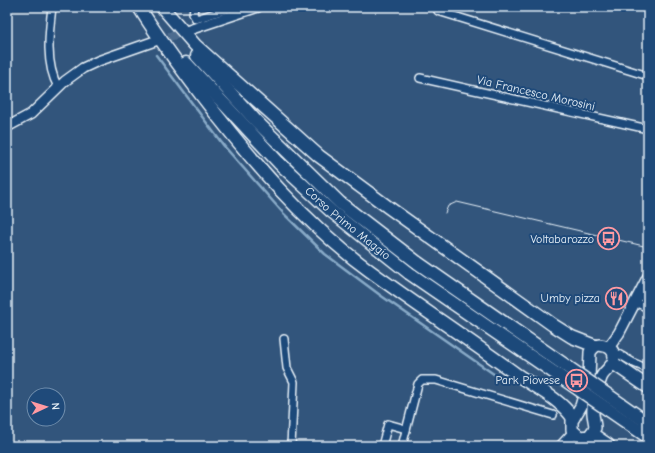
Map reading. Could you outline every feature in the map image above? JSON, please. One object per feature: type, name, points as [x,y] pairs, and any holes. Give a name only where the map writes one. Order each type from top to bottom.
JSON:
[{"type":"highway","points":[[139,7],[156,35],[221,120],[277,187],[306,217],[369,270],[525,380],[561,402],[573,418]]},
{"type":"highway","name":"Corso Primo Maggio","points":[[142,7],[182,58],[279,163],[335,207],[418,263],[592,392]]},
{"type":"highway","name":"Corso Primo Maggio","points":[[157,7],[187,46],[335,207]]},
{"type":"highway","points":[[162,7],[195,46],[342,175],[553,325],[579,340],[595,346]]},
{"type":"highway","points":[[612,354],[648,387]]},
{"type":"highway","points":[[592,392],[648,423]]},
{"type":"highway","points":[[592,392],[648,438]]},
{"type":"highway","points":[[592,434],[607,445]]},
{"type":"highway","points":[[582,446],[607,445]]},
{"type":"main road","points":[[612,354],[605,345],[595,346],[590,352],[589,379],[581,406],[573,418],[571,426],[574,433],[580,437],[589,436],[592,434],[595,423],[592,409],[600,381],[612,354],[619,333],[648,277]]},
{"type":"main road","points":[[562,446],[574,433]]},
{"type":"street","points":[[52,7],[49,31],[49,51],[54,76],[58,87]]},
{"type":"street","points":[[194,7],[193,14],[196,19],[234,7]]},
{"type":"street","points":[[186,31],[258,7]]},
{"type":"street","points":[[438,11],[648,76]]},
{"type":"street","points":[[7,127],[31,114],[58,87],[83,68],[98,61],[155,42]]},
{"type":"street","name":"Via Francesco Morosini","points":[[420,78],[648,129]]},
{"type":"street","points":[[635,302],[648,308]]},
{"type":"street","points":[[284,340],[287,368],[294,382],[291,446]]},
{"type":"street","points":[[612,354],[648,369]]},
{"type":"street","points":[[402,446],[418,384],[427,379],[553,414]]},
{"type":"street","points":[[382,446],[388,424],[406,429]]},
{"type":"waterway","points":[[156,55],[224,146],[284,214],[325,254],[380,295],[498,377]]},
{"type":"tunnel","points":[[156,41],[186,31]]},
{"type":"tram line","points":[[445,213],[448,206],[457,202],[648,247]]},
{"type":"place","name":"Voltabarozzo","points":[[609,239]]},
{"type":"place","name":"Umby pizza","points":[[616,298]]},
{"type":"place","name":"Park Piovese","points":[[576,380]]}]
